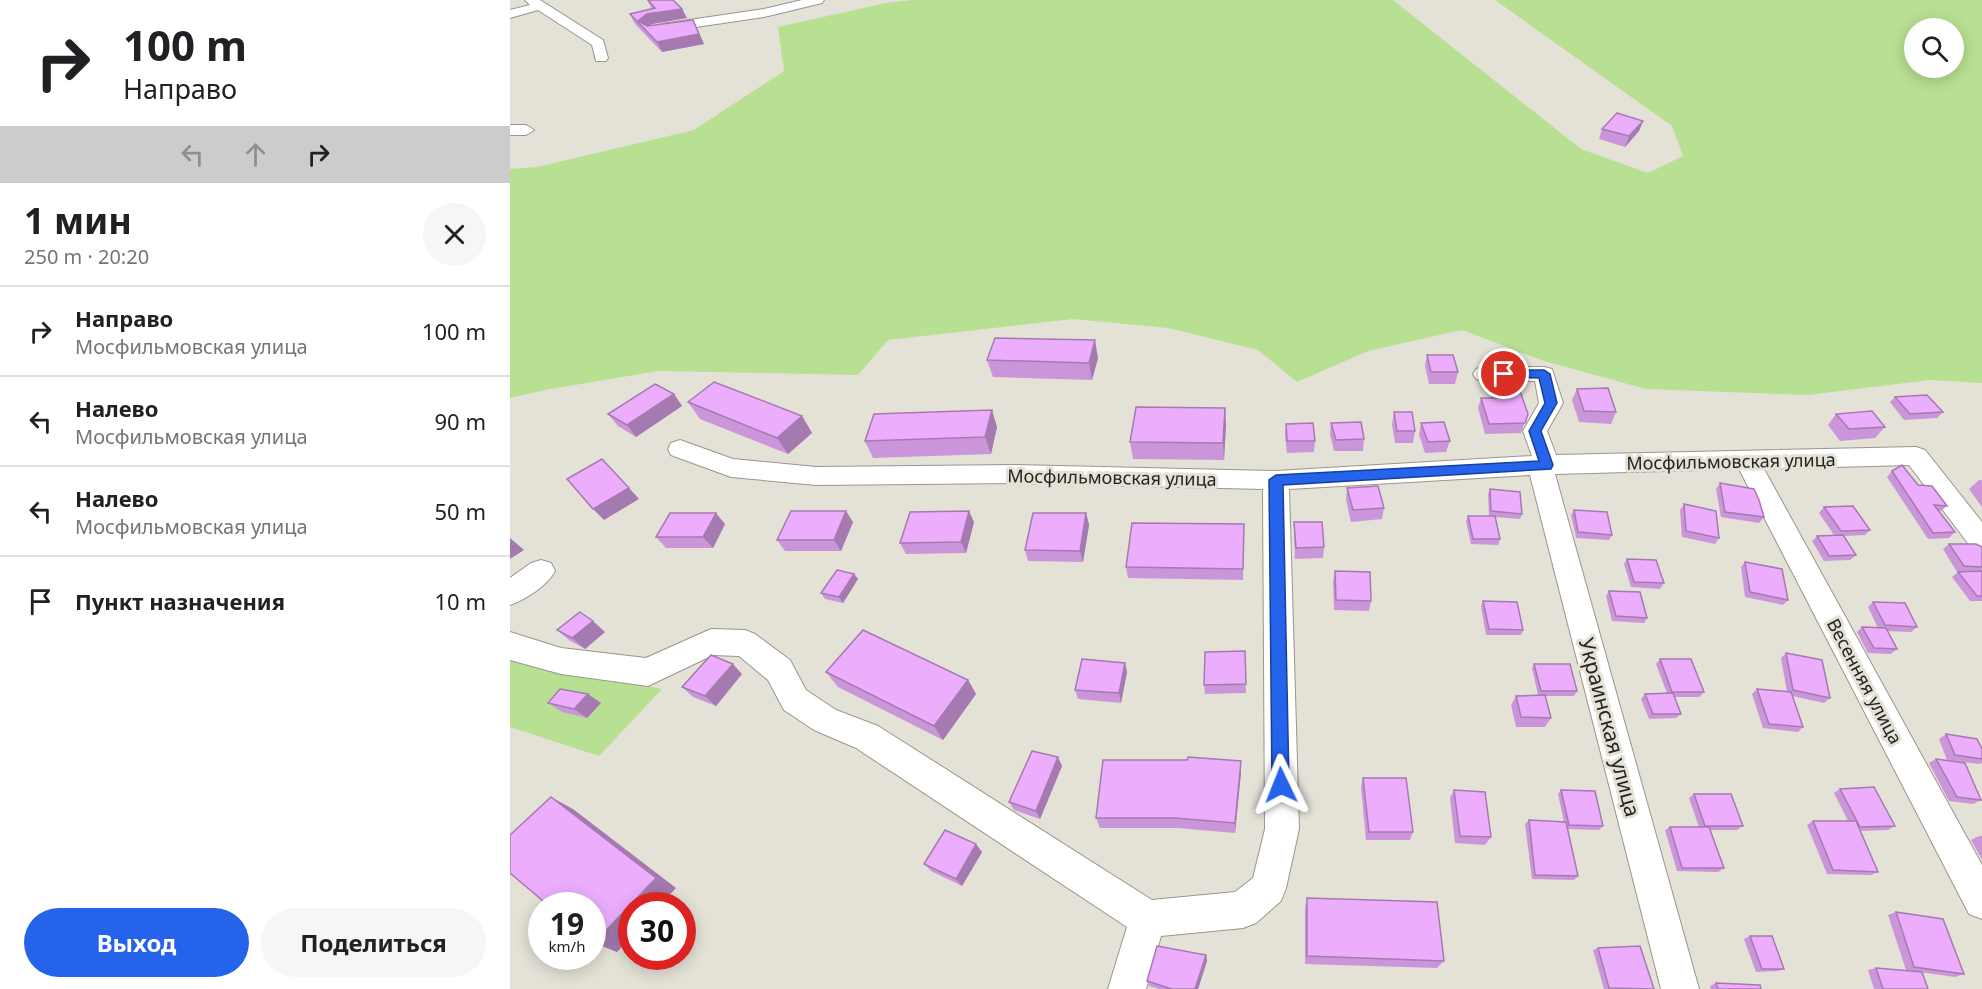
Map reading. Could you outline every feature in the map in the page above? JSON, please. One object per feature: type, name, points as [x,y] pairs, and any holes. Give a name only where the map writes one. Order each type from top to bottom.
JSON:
[{"type":"street","points":[[652,30],[761,6],[818,0]]},
{"type":"street","points":[[510,14],[535,3],[598,43],[601,58]]},
{"type":"street","points":[[1484,374],[1544,374],[1551,403],[1535,431],[1543,465]]},
{"type":"street","name":"Мосфильмовская улица","points":[[680,449],[731,468],[816,476],[1016,474],[1276,480],[1543,465],[1748,462],[1916,456],[1982,542]]},
{"type":"street","name":"Весенняя улица","points":[[1748,462],[1982,901]]},
{"type":"street","name":"Украинская улица","points":[[1543,465],[1680,989]]},
{"type":"street","points":[[510,645],[516,649],[561,661],[648,672],[711,642],[745,643],[779,670],[795,700],[825,720],[867,737],[1148,920],[1243,910],[1268,888],[1282,829],[1276,480]]},
{"type":"street","points":[[510,593],[541,571]]},
{"type":"street","points":[[1127,989],[1148,920]]},
{"type":"green space","points":[[912,0],[1393,0],[1581,149],[1648,173],[1683,156],[1672,126],[1495,0],[1982,0],[1982,383],[1929,380],[1808,395],[1646,389],[1544,361],[1462,330],[1368,351],[1297,382],[1258,350],[1168,328],[1073,319],[888,340],[858,375],[658,371],[510,398],[510,169],[537,167],[694,130],[784,71],[778,27],[886,3]]},
{"type":"green space","points":[[510,657],[662,689],[599,756],[510,727]]},
{"type":"building","points":[[648,0],[673,0],[682,9],[647,14],[638,21],[647,26],[693,20],[699,34],[657,42],[630,14],[655,8]]},
{"type":"building","points":[[1617,113],[1643,121],[1629,136],[1602,129]]},
{"type":"building","points":[[995,338],[1095,340],[1089,363],[987,360]]},
{"type":"building","points":[[1427,355],[1453,355],[1458,372],[1431,372]]},
{"type":"building","points":[[1514,374],[1528,414],[1525,423],[1489,424],[1481,398],[1499,398],[1490,375]]},
{"type":"building","points":[[714,382],[802,416],[777,438],[688,402]]},
{"type":"building","points":[[655,384],[674,394],[627,425],[608,414]]},
{"type":"building","points":[[1608,388],[1616,412],[1584,411],[1577,389]]},
{"type":"building","points":[[1927,395],[1943,412],[1910,414],[1895,397]]},
{"type":"building","points":[[1136,407],[1225,408],[1223,443],[1130,442]]},
{"type":"building","points":[[992,410],[985,437],[865,441],[874,414]]},
{"type":"building","points":[[1872,411],[1885,427],[1849,429],[1836,414]]},
{"type":"building","points":[[1394,412],[1412,412],[1415,431],[1397,431]]},
{"type":"building","points":[[1361,422],[1364,439],[1336,440],[1331,423]]},
{"type":"building","points":[[1444,422],[1450,441],[1428,442],[1421,423]]},
{"type":"building","points":[[1313,423],[1315,441],[1287,441],[1286,424]]},
{"type":"building","points":[[602,459],[629,488],[593,509],[567,479]]},
{"type":"building","points":[[1902,465],[1918,485],[1932,486],[1947,506],[1934,505],[1955,532],[1933,533],[1892,471]]},
{"type":"building","points":[[1720,483],[1754,489],[1764,517],[1725,512]]},
{"type":"building","points":[[1378,486],[1384,508],[1353,510],[1347,488]]},
{"type":"building","points":[[1490,489],[1520,492],[1522,514],[1491,511]]},
{"type":"building","points":[[1684,504],[1716,511],[1719,538],[1686,531]]},
{"type":"building","points":[[1853,506],[1870,530],[1841,531],[1824,507]]},
{"type":"building","points":[[1574,510],[1607,512],[1612,535],[1578,532]]},
{"type":"building","points":[[791,511],[846,511],[834,540],[777,540]]},
{"type":"building","points":[[969,511],[961,542],[900,543],[910,512]]},
{"type":"building","points":[[670,513],[716,513],[703,537],[656,537]]},
{"type":"building","points":[[1033,513],[1086,513],[1080,551],[1025,550]]},
{"type":"building","points":[[1468,516],[1495,516],[1500,539],[1473,539]]},
{"type":"building","points":[[1294,522],[1322,522],[1324,547],[1296,548]]},
{"type":"building","points":[[1132,523],[1244,524],[1243,569],[1126,567]]},
{"type":"building","points":[[1843,535],[1856,555],[1829,556],[1817,536]]},
{"type":"building","points":[[1949,544],[1976,544],[1982,547],[1982,567],[1964,566]]},
{"type":"building","points":[[1627,559],[1656,560],[1664,583],[1634,582]]},
{"type":"building","points":[[1745,562],[1782,569],[1788,600],[1750,592]]},
{"type":"building","points":[[837,570],[854,574],[839,597],[821,593]]},
{"type":"building","points":[[1335,571],[1370,572],[1371,601],[1336,600]]},
{"type":"building","points":[[1981,571],[1982,596],[1977,596],[1958,572]]},
{"type":"building","points":[[1609,591],[1640,592],[1647,618],[1616,616]]},
{"type":"building","points":[[1483,601],[1517,602],[1523,630],[1489,629]]},
{"type":"building","points":[[1873,602],[1905,603],[1917,627],[1885,625]]},
{"type":"building","points":[[580,612],[593,621],[572,638],[557,630]]},
{"type":"building","points":[[1862,627],[1886,628],[1897,649],[1874,648]]},
{"type":"building","points":[[863,630],[968,680],[934,726],[826,672]]},
{"type":"building","points":[[1245,651],[1246,684],[1204,685],[1205,652]]},
{"type":"building","points":[[1786,653],[1822,660],[1830,698],[1793,690]]},
{"type":"building","points":[[711,655],[733,664],[705,696],[682,687]]},
{"type":"building","points":[[1082,659],[1125,663],[1119,693],[1075,690]]},
{"type":"building","points":[[1660,659],[1691,659],[1704,692],[1672,692]]},
{"type":"building","points":[[1534,664],[1570,664],[1577,691],[1541,691]]},
{"type":"building","points":[[560,689],[588,694],[574,709],[548,703]]},
{"type":"building","points":[[1757,689],[1791,692],[1803,727],[1769,724]]},
{"type":"building","points":[[1673,693],[1681,714],[1653,714],[1645,694]]},
{"type":"building","points":[[1545,695],[1551,718],[1521,717],[1516,696]]},
{"type":"building","points":[[1946,734],[1977,739],[1982,749],[1982,759],[1955,755]]},
{"type":"building","points":[[1032,751],[1058,757],[1036,811],[1009,802]]},
{"type":"building","points":[[1188,757],[1241,761],[1235,823],[1175,818],[1096,818],[1103,760],[1187,760]]},
{"type":"building","points":[[1936,759],[1965,763],[1981,800],[1957,797]]},
{"type":"building","points":[[1363,778],[1406,778],[1413,832],[1369,832]]},
{"type":"building","points":[[1874,787],[1895,826],[1860,827],[1840,789]]},
{"type":"building","points":[[1454,790],[1485,792],[1491,837],[1460,836]]},
{"type":"building","points":[[1561,790],[1595,791],[1603,826],[1569,825]]},
{"type":"building","points":[[1694,794],[1731,794],[1743,826],[1705,826]]},
{"type":"building","points":[[551,797],[656,878],[643,892],[618,892],[618,918],[606,930],[606,892],[532,892],[510,873],[510,835]]},
{"type":"building","points":[[1529,820],[1566,822],[1578,876],[1535,875]]},
{"type":"building","points":[[1813,821],[1856,821],[1878,872],[1833,870]]},
{"type":"building","points":[[1670,827],[1709,827],[1724,868],[1682,868]]},
{"type":"building","points":[[945,830],[976,844],[956,879],[924,864]]},
{"type":"building","points":[[1307,898],[1437,902],[1444,961],[1307,956]]},
{"type":"building","points":[[1896,912],[1943,919],[1964,974],[1914,967]]},
{"type":"building","points":[[1750,936],[1772,936],[1784,969],[1762,969]]},
{"type":"building","points":[[1157,946],[1206,955],[1195,989],[1172,989],[1147,981]]},
{"type":"building","points":[[1640,946],[1654,989],[1609,988],[1598,948]]},
{"type":"building","points":[[1876,968],[1922,972],[1928,989],[1883,989]]},
{"type":"building","points":[[1716,983],[1760,985],[1761,989],[1718,989]]},
{"type":"route","points":[[1281,785],[1276,480],[1547,465],[1535,431],[1551,403],[1544,374],[1504,374]]}]
